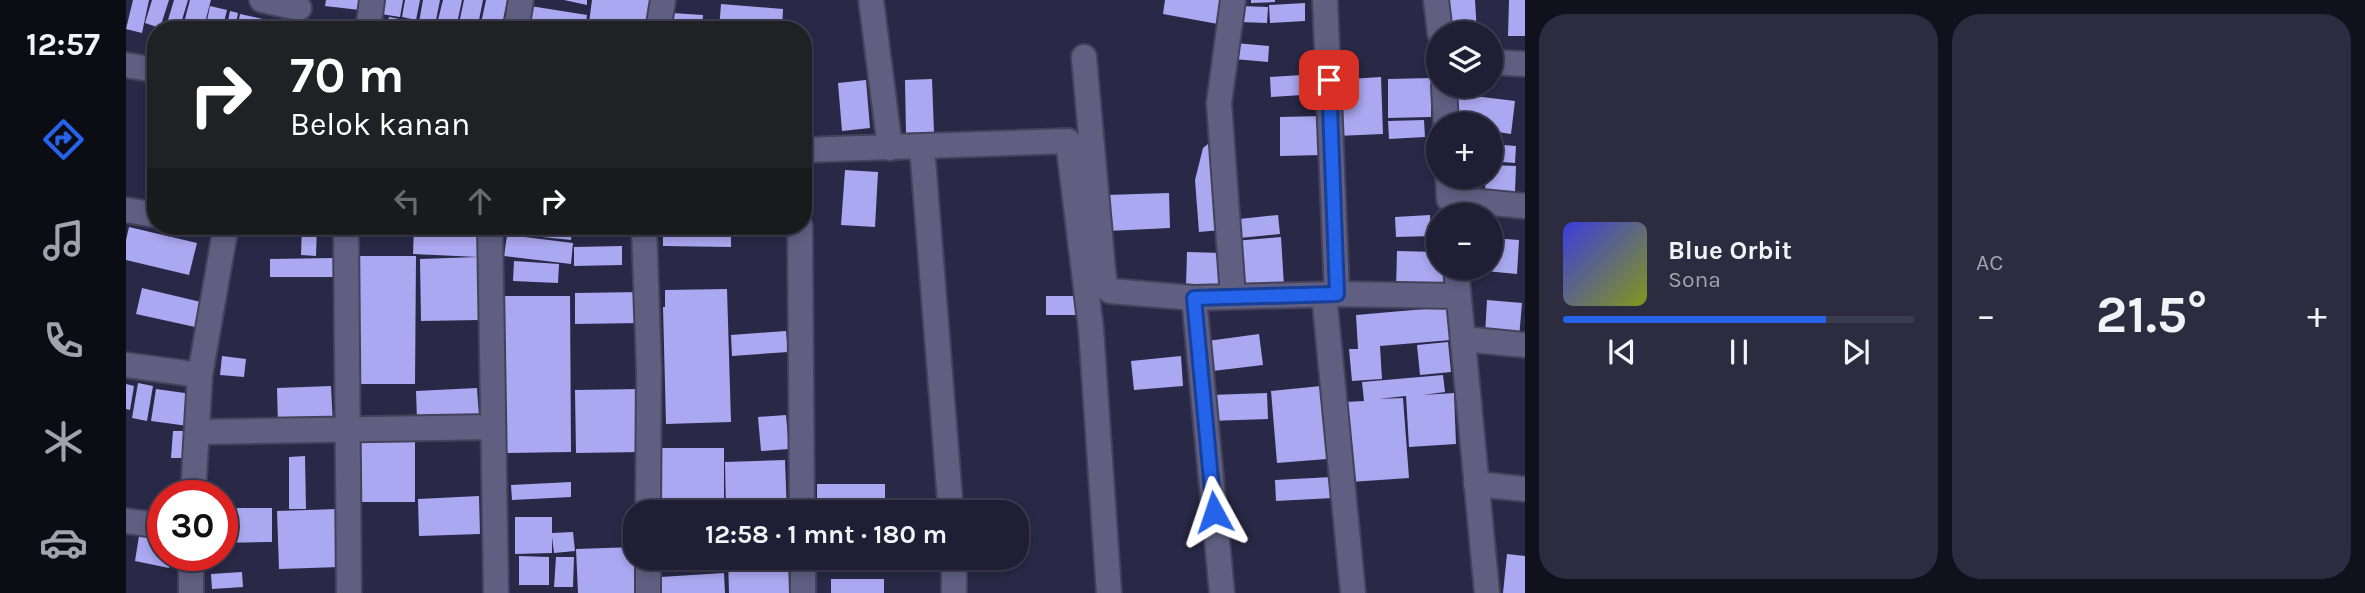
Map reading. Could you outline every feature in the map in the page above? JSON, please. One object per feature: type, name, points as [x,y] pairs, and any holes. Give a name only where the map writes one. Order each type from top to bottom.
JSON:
[{"type":"street","points":[[262,0],[297,13]]},
{"type":"street","points":[[369,21],[372,0]]},
{"type":"street","points":[[518,21],[521,0]]},
{"type":"street","points":[[660,21],[663,0]]},
{"type":"street","points":[[871,0],[890,148]]},
{"type":"street","points":[[1233,0],[1219,103],[1233,297]]},
{"type":"street","points":[[1325,0],[1331,294],[1353,593]]},
{"type":"street","points":[[1436,0],[1439,21]]},
{"type":"street","points":[[1084,57],[1105,286],[1114,293],[1194,298],[1331,294],[1458,296]]},
{"type":"street","points":[[1503,63],[1525,64]]},
{"type":"street","points":[[126,65],[147,68]]},
{"type":"street","points":[[812,150],[1068,141],[1091,329],[1109,593]]},
{"type":"street","points":[[922,147],[950,500]]},
{"type":"street","points":[[1449,197],[1525,206]]},
{"type":"street","points":[[126,210],[147,214]]},
{"type":"street","points":[[194,480],[200,375],[220,235]]},
{"type":"street","points":[[346,235],[349,593]]},
{"type":"street","points":[[490,235],[496,593]]},
{"type":"street","points":[[644,235],[649,370],[648,500]]},
{"type":"street","points":[[800,235],[802,500]]},
{"type":"street","points":[[1457,280],[1487,593]]},
{"type":"street","points":[[1194,298],[1222,593]]},
{"type":"street","points":[[1463,339],[1525,345]]},
{"type":"street","points":[[126,365],[200,375]]},
{"type":"street","points":[[198,432],[493,427]]},
{"type":"street","points":[[1476,484],[1525,489]]},
{"type":"street","points":[[126,521],[147,524]]},
{"type":"street","points":[[648,570],[648,593]]},
{"type":"street","points":[[803,570],[803,593]]},
{"type":"street","points":[[954,570],[954,593]]},
{"type":"street","points":[[191,571],[191,593]]},
{"type":"building","points":[[133,0],[149,0],[142,33],[126,29]]},
{"type":"building","points":[[152,0],[169,0],[162,21],[145,23]]},
{"type":"building","points":[[174,0],[188,0],[182,21],[168,21]]},
{"type":"building","points":[[190,0],[211,0],[205,21],[184,21]]},
{"type":"building","points":[[326,0],[361,0],[360,10],[325,6]]},
{"type":"building","points":[[378,0],[403,0],[400,17],[375,13]]},
{"type":"building","points":[[405,0],[420,0],[416,20],[402,17]]},
{"type":"building","points":[[423,0],[440,0],[436,21],[419,21]]},
{"type":"building","points":[[443,0],[462,0],[458,21],[438,21]]},
{"type":"building","points":[[464,0],[483,0],[479,21],[460,21]]},
{"type":"building","points":[[486,0],[507,0],[503,21],[482,21]]},
{"type":"building","points":[[564,0],[587,0],[587,5]]},
{"type":"building","points":[[592,0],[653,0],[650,21],[589,21]]},
{"type":"building","points":[[1165,0],[1223,0],[1218,24],[1163,14]]},
{"type":"building","points":[[1251,0],[1275,0],[1275,2],[1251,3]]},
{"type":"building","points":[[1445,0],[1475,0],[1476,21],[1446,21]]},
{"type":"building","points":[[1509,0],[1525,0],[1525,36],[1508,36]]},
{"type":"building","points":[[1305,3],[1305,21],[1270,23],[1269,5]]},
{"type":"building","points":[[721,4],[783,9],[782,21],[720,21]]},
{"type":"building","points":[[524,5],[587,15],[586,21],[521,21]]},
{"type":"building","points":[[210,6],[227,10],[224,21],[207,21]]},
{"type":"building","points":[[1240,6],[1268,7],[1267,23],[1240,22]]},
{"type":"building","points":[[230,11],[238,13],[236,21],[228,21]]},
{"type":"building","points":[[672,13],[703,15],[703,21],[672,21]]},
{"type":"building","points":[[240,14],[267,20],[267,21],[239,21]]},
{"type":"building","points":[[389,17],[410,21],[388,21]]},
{"type":"building","points":[[1235,43],[1269,46],[1268,62],[1234,59]]},
{"type":"building","points":[[1317,74],[1318,94],[1271,97],[1270,77]]},
{"type":"building","points":[[1381,77],[1383,134],[1337,136],[1334,80]]},
{"type":"building","points":[[1426,78],[1426,98],[1431,98],[1431,112],[1426,112],[1426,117],[1388,118],[1388,79]]},
{"type":"building","points":[[932,79],[934,133],[906,134],[905,80]]},
{"type":"building","points":[[866,80],[870,128],[842,131],[838,83]]},
{"type":"building","points":[[1457,98],[1515,101],[1511,134],[1503,133],[1503,112],[1456,112]]},
{"type":"building","points":[[1322,116],[1322,155],[1280,156],[1280,117]]},
{"type":"building","points":[[1424,120],[1425,137],[1389,139],[1388,121]]},
{"type":"building","points":[[1213,140],[1221,230],[1199,232],[1195,180],[1203,148]]},
{"type":"building","points":[[1503,145],[1516,146],[1515,163],[1503,162]]},
{"type":"building","points":[[1503,165],[1516,166],[1515,192],[1485,191],[1503,189]]},
{"type":"building","points":[[845,170],[878,172],[875,227],[841,225]]},
{"type":"building","points":[[1169,193],[1170,228],[1107,231],[1106,195]]},
{"type":"building","points":[[1278,215],[1280,234],[1240,238],[1239,219]]},
{"type":"building","points":[[1426,215],[1426,236],[1396,237],[1395,217]]},
{"type":"building","points":[[129,227],[147,231],[147,235],[163,235],[197,243],[189,275],[126,260]]},
{"type":"building","points":[[302,235],[317,235],[316,256],[301,255]]},
{"type":"building","points":[[414,235],[479,235],[478,257],[413,254]]},
{"type":"building","points":[[507,235],[573,243],[571,264],[504,256]]},
{"type":"building","points":[[522,235],[571,235],[571,240]]},
{"type":"building","points":[[663,235],[731,235],[731,247],[663,246]]},
{"type":"building","points":[[1281,237],[1284,286],[1237,289],[1234,241]]},
{"type":"building","points":[[1503,239],[1519,240],[1517,274],[1503,273]]},
{"type":"building","points":[[622,246],[622,265],[574,266],[574,247]]},
{"type":"building","points":[[1397,251],[1426,252],[1426,280],[1445,280],[1445,291],[1396,290]]},
{"type":"building","points":[[1187,252],[1223,253],[1222,287],[1186,287]]},
{"type":"building","points":[[353,256],[416,256],[415,384],[352,384]]},
{"type":"building","points":[[478,257],[479,320],[421,321],[420,259]]},
{"type":"building","points":[[333,258],[334,277],[270,277],[270,259]]},
{"type":"building","points":[[514,261],[559,264],[558,283],[513,281]]},
{"type":"building","points":[[142,288],[201,302],[195,327],[136,314]]},
{"type":"building","points":[[727,289],[731,422],[666,424],[663,307],[665,290]]},
{"type":"building","points":[[640,292],[641,323],[575,324],[575,293]]},
{"type":"building","points":[[505,296],[570,296],[571,452],[506,453]]},
{"type":"building","points":[[1046,296],[1078,296],[1078,315],[1046,315]]},
{"type":"building","points":[[1487,300],[1522,303],[1519,338],[1485,335]]},
{"type":"building","points":[[1448,307],[1451,340],[1380,346],[1382,379],[1352,381],[1349,349],[1358,349],[1356,315]]},
{"type":"building","points":[[786,331],[788,352],[732,356],[731,335]]},
{"type":"building","points":[[1259,334],[1263,365],[1204,372],[1200,342]]},
{"type":"building","points":[[1448,342],[1451,372],[1420,375],[1417,345]]},
{"type":"building","points":[[222,356],[246,359],[244,377],[220,375]]},
{"type":"building","points":[[1181,356],[1183,386],[1134,390],[1131,361]]},
{"type":"building","points":[[1443,375],[1445,392],[1423,395],[1454,393],[1456,444],[1409,447],[1406,396],[1378,399],[1403,398],[1409,478],[1350,482],[1345,402],[1364,401],[1362,382]]},
{"type":"building","points":[[138,383],[153,386],[147,421],[132,418]]},
{"type":"building","points":[[126,384],[134,386],[130,410],[126,409]]},
{"type":"building","points":[[331,386],[333,425],[278,426],[277,388]]},
{"type":"building","points":[[1321,386],[1327,459],[1277,463],[1271,391]]},
{"type":"building","points":[[477,388],[479,417],[417,420],[416,391]]},
{"type":"building","points":[[156,389],[192,394],[188,426],[151,421]]},
{"type":"building","points":[[641,389],[641,452],[576,453],[575,390]]},
{"type":"building","points":[[1267,393],[1268,419],[1210,421],[1210,395]]},
{"type":"building","points":[[786,415],[789,449],[761,451],[758,417]]},
{"type":"building","points":[[173,431],[189,431],[187,458],[171,458]]},
{"type":"building","points":[[415,435],[415,502],[355,502],[354,436]]},
{"type":"building","points":[[656,448],[724,448],[724,500],[656,500]]},
{"type":"building","points":[[305,456],[306,509],[289,509],[289,457]]},
{"type":"building","points":[[785,460],[787,500],[726,500],[725,462]]},
{"type":"building","points":[[1332,477],[1333,498],[1276,501],[1275,480]]},
{"type":"building","points":[[571,482],[571,497],[512,500],[511,485]]},
{"type":"building","points":[[817,484],[885,484],[885,500],[817,500]]},
{"type":"building","points":[[479,496],[480,534],[419,536],[418,499]]},
{"type":"building","points":[[238,508],[272,508],[272,542],[238,543]]},
{"type":"building","points":[[338,509],[340,567],[279,569],[277,511]]},
{"type":"building","points":[[515,517],[552,517],[552,533],[573,532],[575,551],[554,553],[552,537],[552,553],[515,554]]},
{"type":"building","points":[[139,536],[147,537],[147,563],[135,561]]},
{"type":"building","points":[[623,547],[623,570],[636,570],[638,593],[578,593],[576,549]]},
{"type":"building","points":[[1507,554],[1525,556],[1525,593],[1503,593]]},
{"type":"building","points":[[519,556],[549,557],[549,585],[519,585]]},
{"type":"building","points":[[556,557],[574,557],[573,587],[554,587]]},
{"type":"building","points":[[728,570],[788,570],[789,593],[729,593]]},
{"type":"building","points":[[242,572],[243,587],[212,589],[211,574]]},
{"type":"building","points":[[724,573],[725,593],[661,593],[660,577]]},
{"type":"building","points":[[831,579],[884,579],[884,593],[831,593]]},
{"type":"route","points":[[1214,512],[1194,298],[1337,294],[1329,80]]}]
